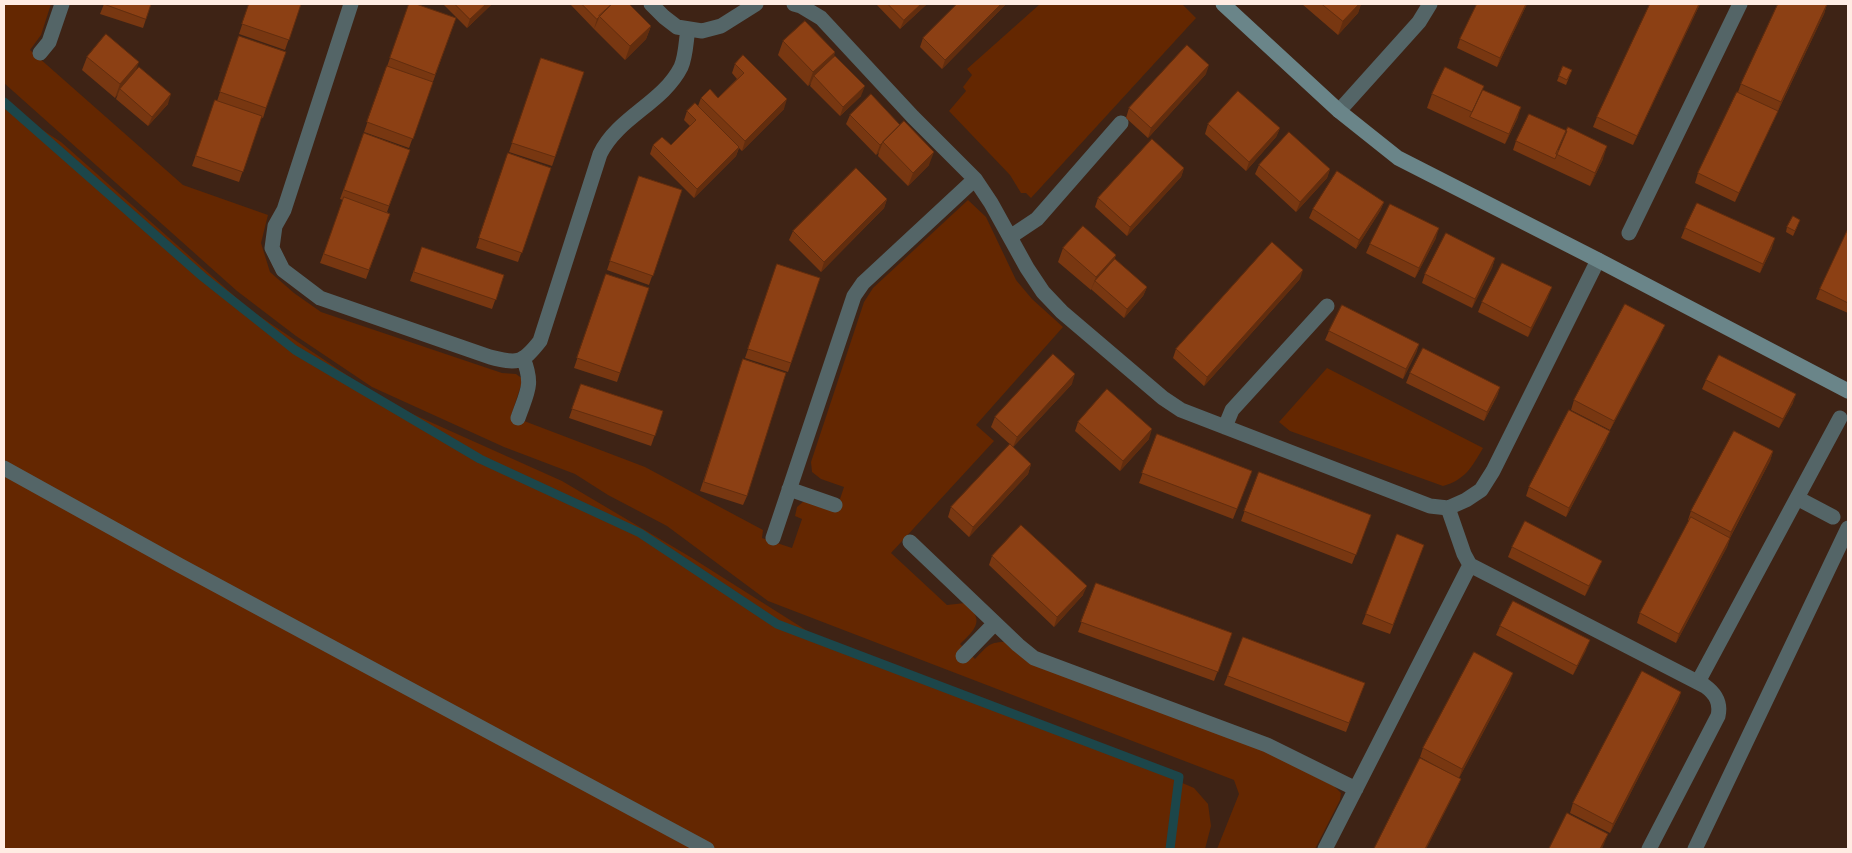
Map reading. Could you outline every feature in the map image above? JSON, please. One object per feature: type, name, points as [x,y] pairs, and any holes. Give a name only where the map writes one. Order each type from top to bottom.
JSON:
[{"type":"street","points":[[40,54],[49,42],[62,4]]},
{"type":"street","points":[[351,4],[284,210],[275,226],[272,248],[283,270],[320,298],[511,363],[528,356],[540,340],[603,149],[615,131],[672,82],[682,65],[688,29]]},
{"type":"street","points":[[651,4],[677,27],[702,31],[721,26],[756,4]]},
{"type":"street","points":[[794,4],[821,18],[913,117],[975,179],[992,203],[1038,284],[1062,312],[1163,398],[1181,410],[1430,506],[1448,508],[1466,500],[1481,490],[1493,472],[1598,260]]},
{"type":"street","points":[[1223,4],[1339,111],[1398,158],[1848,391]]},
{"type":"street","points":[[1339,111],[1419,22],[1430,4]]},
{"type":"street","points":[[1630,233],[1740,4]]},
{"type":"street","points":[[1010,237],[1038,219],[1121,123]]},
{"type":"street","points":[[773,538],[854,296],[863,283],[975,179]]},
{"type":"street","points":[[1226,426],[1232,410],[1327,306]]},
{"type":"street","points":[[518,418],[530,378],[523,358]]},
{"type":"street","points":[[1698,682],[1840,418]]},
{"type":"street","points":[[4,468],[197,575],[707,849]]},
{"type":"street","points":[[789,489],[835,505]]},
{"type":"street","points":[[1797,498],[1833,517]]},
{"type":"street","points":[[1448,508],[1464,554],[1470,565],[1698,682],[1712,691],[1716,697],[1719,704],[1718,716],[1649,849]]},
{"type":"street","points":[[1695,849],[1848,528]]},
{"type":"street","points":[[910,542],[1034,658],[1267,745],[1356,789]]},
{"type":"street","points":[[1325,849],[1470,565]]},
{"type":"street","points":[[963,656],[996,624]]},
{"type":"shaded area","points":[[4,4],[51,4],[41,35],[30,50],[183,185],[268,215],[261,243],[270,272],[294,293],[321,312],[502,373],[516,374],[523,379],[511,416],[645,467],[763,530],[762,538],[792,548],[802,519],[795,516],[797,507],[804,501],[837,508],[844,487],[821,479],[812,472],[811,462],[864,302],[873,288],[968,200],[986,217],[1016,280],[1032,299],[1063,327],[976,425],[994,441],[891,553],[947,605],[965,603],[975,614],[976,624],[974,629],[960,644],[975,659],[991,644],[1004,642],[1262,749],[1334,786],[1341,793],[1340,800],[1315,849],[1217,849],[1239,794],[1234,780],[768,601],[667,526],[608,495],[575,474],[504,447],[372,387],[296,336],[237,291],[4,83]]},
{"type":"shaded area","points":[[1040,4],[1182,4],[1196,18],[1031,198],[1026,193],[1021,193],[1010,175],[949,111],[966,91],[963,87],[972,75],[967,69]]},
{"type":"shaded area","points":[[4,105],[61,142],[249,309],[388,403],[562,481],[692,558],[828,644],[1020,713],[1194,788],[1208,804],[1211,826],[1205,849],[4,849]]},
{"type":"shaded area","points":[[1327,368],[1483,448],[1467,472],[1457,480],[1443,486],[1290,431],[1279,422]]},
{"type":"building","points":[[104,4],[151,4],[146,19]]},
{"type":"building","points":[[249,4],[301,4],[289,40],[242,24]]},
{"type":"building","points":[[409,4],[416,4],[456,18],[435,75],[390,58]]},
{"type":"building","points":[[455,4],[486,4],[470,19]]},
{"type":"building","points":[[582,4],[612,4],[597,19]]},
{"type":"building","points":[[612,4],[629,4],[651,26],[630,46],[599,16]]},
{"type":"building","points":[[888,4],[921,4],[904,20]]},
{"type":"building","points":[[957,4],[1001,4],[945,60],[923,38]]},
{"type":"building","points":[[1322,4],[1359,4],[1343,21]]},
{"type":"building","points":[[1477,4],[1526,4],[1500,58],[1460,39]]},
{"type":"building","points":[[1650,4],[1699,4],[1637,136],[1597,117]]},
{"type":"building","points":[[1778,4],[1827,4],[1781,102],[1741,84]]},
{"type":"building","points":[[805,21],[835,52],[813,72],[783,41]]},
{"type":"building","points":[[106,34],[139,62],[120,84],[87,57]]},
{"type":"building","points":[[239,36],[286,52],[266,108],[220,92]]},
{"type":"building","points":[[1187,45],[1209,65],[1151,128],[1129,108]]},
{"type":"building","points":[[743,55],[787,99],[745,141],[701,98],[710,89],[718,98],[744,73],[735,64]]},
{"type":"building","points":[[835,56],[865,86],[843,107],[814,76]]},
{"type":"building","points":[[541,58],[584,72],[555,157],[512,143]]},
{"type":"building","points":[[387,66],[433,82],[413,139],[367,122]]},
{"type":"building","points":[[1563,66],[1572,70],[1567,80],[1559,76]]},
{"type":"building","points":[[139,67],[171,94],[152,117],[120,89]]},
{"type":"building","points":[[1445,67],[1484,86],[1472,112],[1432,94]]},
{"type":"building","points":[[1483,90],[1521,107],[1509,134],[1470,117]]},
{"type":"building","points":[[1238,91],[1280,128],[1249,162],[1208,124]]},
{"type":"building","points":[[1737,92],[1778,111],[1739,193],[1698,173]]},
{"type":"building","points":[[871,94],[900,125],[880,145],[850,115]]},
{"type":"building","points":[[215,100],[262,116],[243,172],[196,156]]},
{"type":"building","points":[[695,103],[739,147],[697,189],[653,145],[662,137],[671,145],[696,120],[687,111]]},
{"type":"building","points":[[1529,114],[1567,131],[1555,159],[1516,141]]},
{"type":"building","points":[[904,121],[934,152],[913,173],[883,142]]},
{"type":"building","points":[[1568,127],[1607,146],[1595,173],[1556,154]]},
{"type":"building","points":[[1289,132],[1330,169],[1300,202],[1259,165]]},
{"type":"building","points":[[364,133],[410,150],[389,206],[344,190]]},
{"type":"building","points":[[1152,139],[1184,168],[1130,227],[1098,198]]},
{"type":"building","points":[[508,153],[551,168],[522,253],[479,238]]},
{"type":"building","points":[[856,168],[887,199],[824,262],[793,231]]},
{"type":"building","points":[[1337,171],[1384,202],[1359,240],[1313,209]]},
{"type":"building","points":[[639,176],[682,190],[653,276],[610,261]]},
{"type":"building","points":[[344,197],[390,214],[369,270],[324,254]]},
{"type":"building","points":[[1697,203],[1775,238],[1763,264],[1685,228]]},
{"type":"building","points":[[1390,204],[1439,228],[1419,268],[1370,244]]},
{"type":"building","points":[[1793,216],[1800,220],[1795,231],[1787,227]]},
{"type":"building","points":[[1083,226],[1116,255],[1096,277],[1063,248]]},
{"type":"building","points":[[1848,229],[1848,303],[1820,289]]},
{"type":"building","points":[[1446,233],[1495,258],[1475,299],[1425,274]]},
{"type":"building","points":[[1272,242],[1303,270],[1207,377],[1176,349]]},
{"type":"building","points":[[422,247],[504,275],[496,300],[414,272]]},
{"type":"building","points":[[1115,259],[1147,287],[1127,309],[1095,281]]},
{"type":"building","points":[[1502,263],[1552,287],[1531,328],[1482,302]]},
{"type":"building","points":[[777,264],[820,278],[791,363],[748,349]]},
{"type":"building","points":[[606,274],[649,288],[620,373],[577,358]]},
{"type":"building","points":[[1625,304],[1665,325],[1614,421],[1574,400]]},
{"type":"building","points":[[1342,305],[1419,344],[1406,369],[1329,331]]},
{"type":"building","points":[[1423,348],[1500,387],[1487,412],[1410,373]]},
{"type":"building","points":[[1053,354],[1075,374],[1017,437],[995,417]]},
{"type":"building","points":[[1719,355],[1796,394],[1783,419],[1706,380]]},
{"type":"building","points":[[743,359],[786,373],[747,496],[704,482]]},
{"type":"building","points":[[581,384],[663,411],[655,436],[572,409]]},
{"type":"building","points":[[1107,389],[1152,429],[1123,461],[1078,422]]},
{"type":"building","points":[[1569,410],[1610,431],[1569,508],[1529,487]]},
{"type":"building","points":[[1734,431],[1773,451],[1731,532],[1691,511]]},
{"type":"building","points":[[1157,434],[1252,471],[1237,509],[1142,473]]},
{"type":"building","points":[[1010,444],[1031,464],[973,527],[951,507]]},
{"type":"building","points":[[1259,472],[1371,515],[1356,555],[1244,511]]},
{"type":"building","points":[[1691,517],[1730,538],[1679,634],[1640,613]]},
{"type":"building","points":[[1525,521],[1602,561],[1589,586],[1512,547]]},
{"type":"building","points":[[1021,525],[1087,586],[1057,617],[992,556]]},
{"type":"building","points":[[1397,534],[1424,545],[1393,625],[1366,614]]},
{"type":"building","points":[[1096,583],[1232,633],[1218,672],[1081,622]]},
{"type":"building","points":[[1513,601],[1590,640],[1577,666],[1500,626]]},
{"type":"building","points":[[1243,637],[1365,683],[1349,723],[1228,676]]},
{"type":"building","points":[[1474,652],[1513,673],[1462,769],[1423,748]]},
{"type":"building","points":[[1642,671],[1681,692],[1613,824],[1573,803]]},
{"type":"building","points":[[1420,758],[1461,779],[1425,849],[1374,849]]},
{"type":"building","points":[[1567,813],[1608,834],[1600,849],[1549,849]]},
{"type":"waterway","points":[[4,102],[203,277],[295,350],[480,459],[640,533],[777,624],[1179,777],[1170,849]]}]
